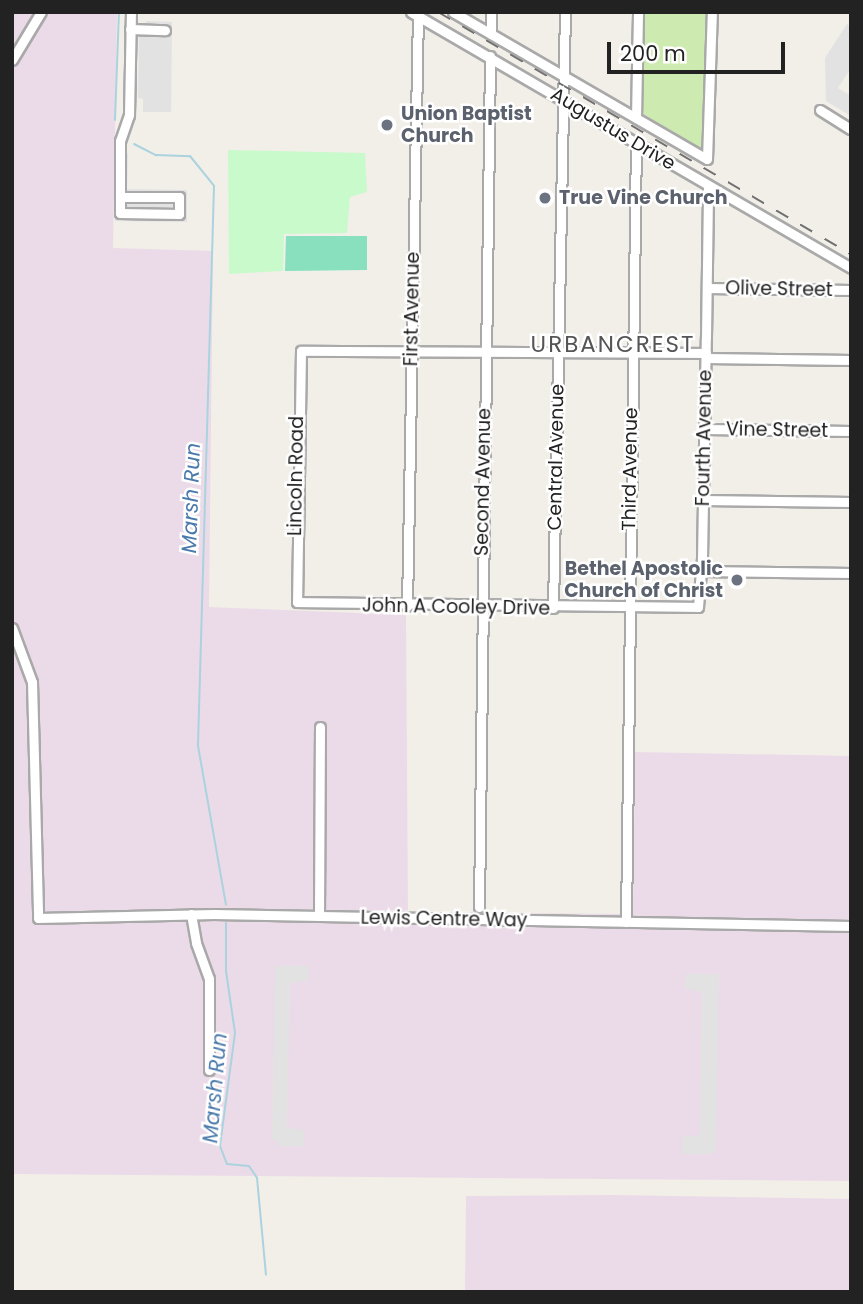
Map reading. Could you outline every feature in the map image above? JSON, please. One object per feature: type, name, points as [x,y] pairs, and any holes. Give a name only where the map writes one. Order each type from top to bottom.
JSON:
[{"type":"street","points":[[12,60],[41,12]]},
{"type":"street","points":[[120,197],[179,197],[179,214],[120,213],[120,197],[120,141],[129,115],[131,12]]},
{"type":"street","points":[[453,12],[707,159],[712,12]]},
{"type":"street","points":[[491,12],[491,34]]},
{"type":"street","name":"Central Avenue","points":[[553,608],[565,12]]},
{"type":"street","points":[[636,118],[638,12]]},
{"type":"street","name":"Augustus Drive","points":[[416,14],[851,268]]},
{"type":"street","name":"First Avenue","points":[[407,606],[416,14]]},
{"type":"street","points":[[130,29],[165,30]]},
{"type":"street","name":"Second Avenue","points":[[479,907],[490,56]]},
{"type":"street","points":[[820,110],[851,129]]},
{"type":"street","name":"Third Avenue","points":[[626,922],[636,142]]},
{"type":"street","name":"Fourth Avenue","points":[[698,607],[702,571],[708,185]]},
{"type":"street","name":"Olive Street","points":[[707,288],[851,290]]},
{"type":"street","points":[[412,349],[632,352],[851,360]]},
{"type":"street","name":"Lincoln Road","points":[[297,601],[301,351],[412,349]]},
{"type":"street","name":"Vine Street","points":[[704,429],[851,431]]},
{"type":"street","points":[[703,500],[851,502]]},
{"type":"street","points":[[702,571],[851,573]]},
{"type":"street","name":"John A Cooley Drive","points":[[297,601],[407,606],[628,609],[698,607]]},
{"type":"street","name":"Lewis Centre Way","points":[[12,628],[32,682],[38,918],[191,914],[851,926]]},
{"type":"street","points":[[319,916],[320,727]]},
{"type":"street","points":[[191,914],[195,943],[209,979],[209,1070]]},
{"type":"shaded area","points":[[12,12],[117,12],[113,248],[213,251],[209,607],[406,615],[408,912],[633,914],[635,752],[851,756],[851,1181],[12,1174]]},
{"type":"shaded area","points":[[146,21],[172,22],[171,112],[143,112],[143,99],[138,98],[139,36],[146,35]]},
{"type":"shaded area","points":[[847,24],[851,27],[851,68],[838,88],[851,96],[851,116],[826,101],[825,58]]},
{"type":"shaded area","points":[[116,153],[128,153],[127,189],[187,190],[187,222],[115,221]]},
{"type":"shaded area","points":[[275,966],[308,966],[308,981],[290,983],[287,1128],[304,1130],[304,1146],[277,1146],[277,1140],[272,1140]]},
{"type":"shaded area","points":[[686,974],[719,974],[716,1149],[711,1154],[682,1154],[682,1137],[700,1135],[702,992],[685,988]]},
{"type":"shaded area","points":[[613,1195],[851,1199],[851,1292],[465,1292],[466,1196]]},
{"type":"green space","points":[[642,12],[707,12],[705,145],[701,152],[642,113]]},
{"type":"green space","points":[[228,150],[365,153],[367,192],[350,197],[347,233],[284,234],[283,271],[229,274]]},
{"type":"green space","points":[[286,236],[367,236],[367,270],[285,271]]},
{"type":"waterway","name":"Marsh Run","points":[[115,120],[119,12]]},
{"type":"waterway","name":"Marsh Run","points":[[134,144],[156,155],[190,156],[214,186],[198,746],[226,905]]},
{"type":"waterway","name":"Marsh Run","points":[[226,923],[226,971],[235,1033],[220,1146],[227,1164],[249,1166],[257,1178],[266,1275]]},
{"type":"railway","points":[[438,12],[851,254]]},
{"type":"place","name":"Union Baptist Church","points":[[387,125]]},
{"type":"place","name":"True Vine Church","points":[[545,198]]},
{"type":"place","name":"Bethel Apostolic Church of Christ","points":[[737,580]]},
{"type":"district","name":"URBANCREST","points":[[613,344]]}]
